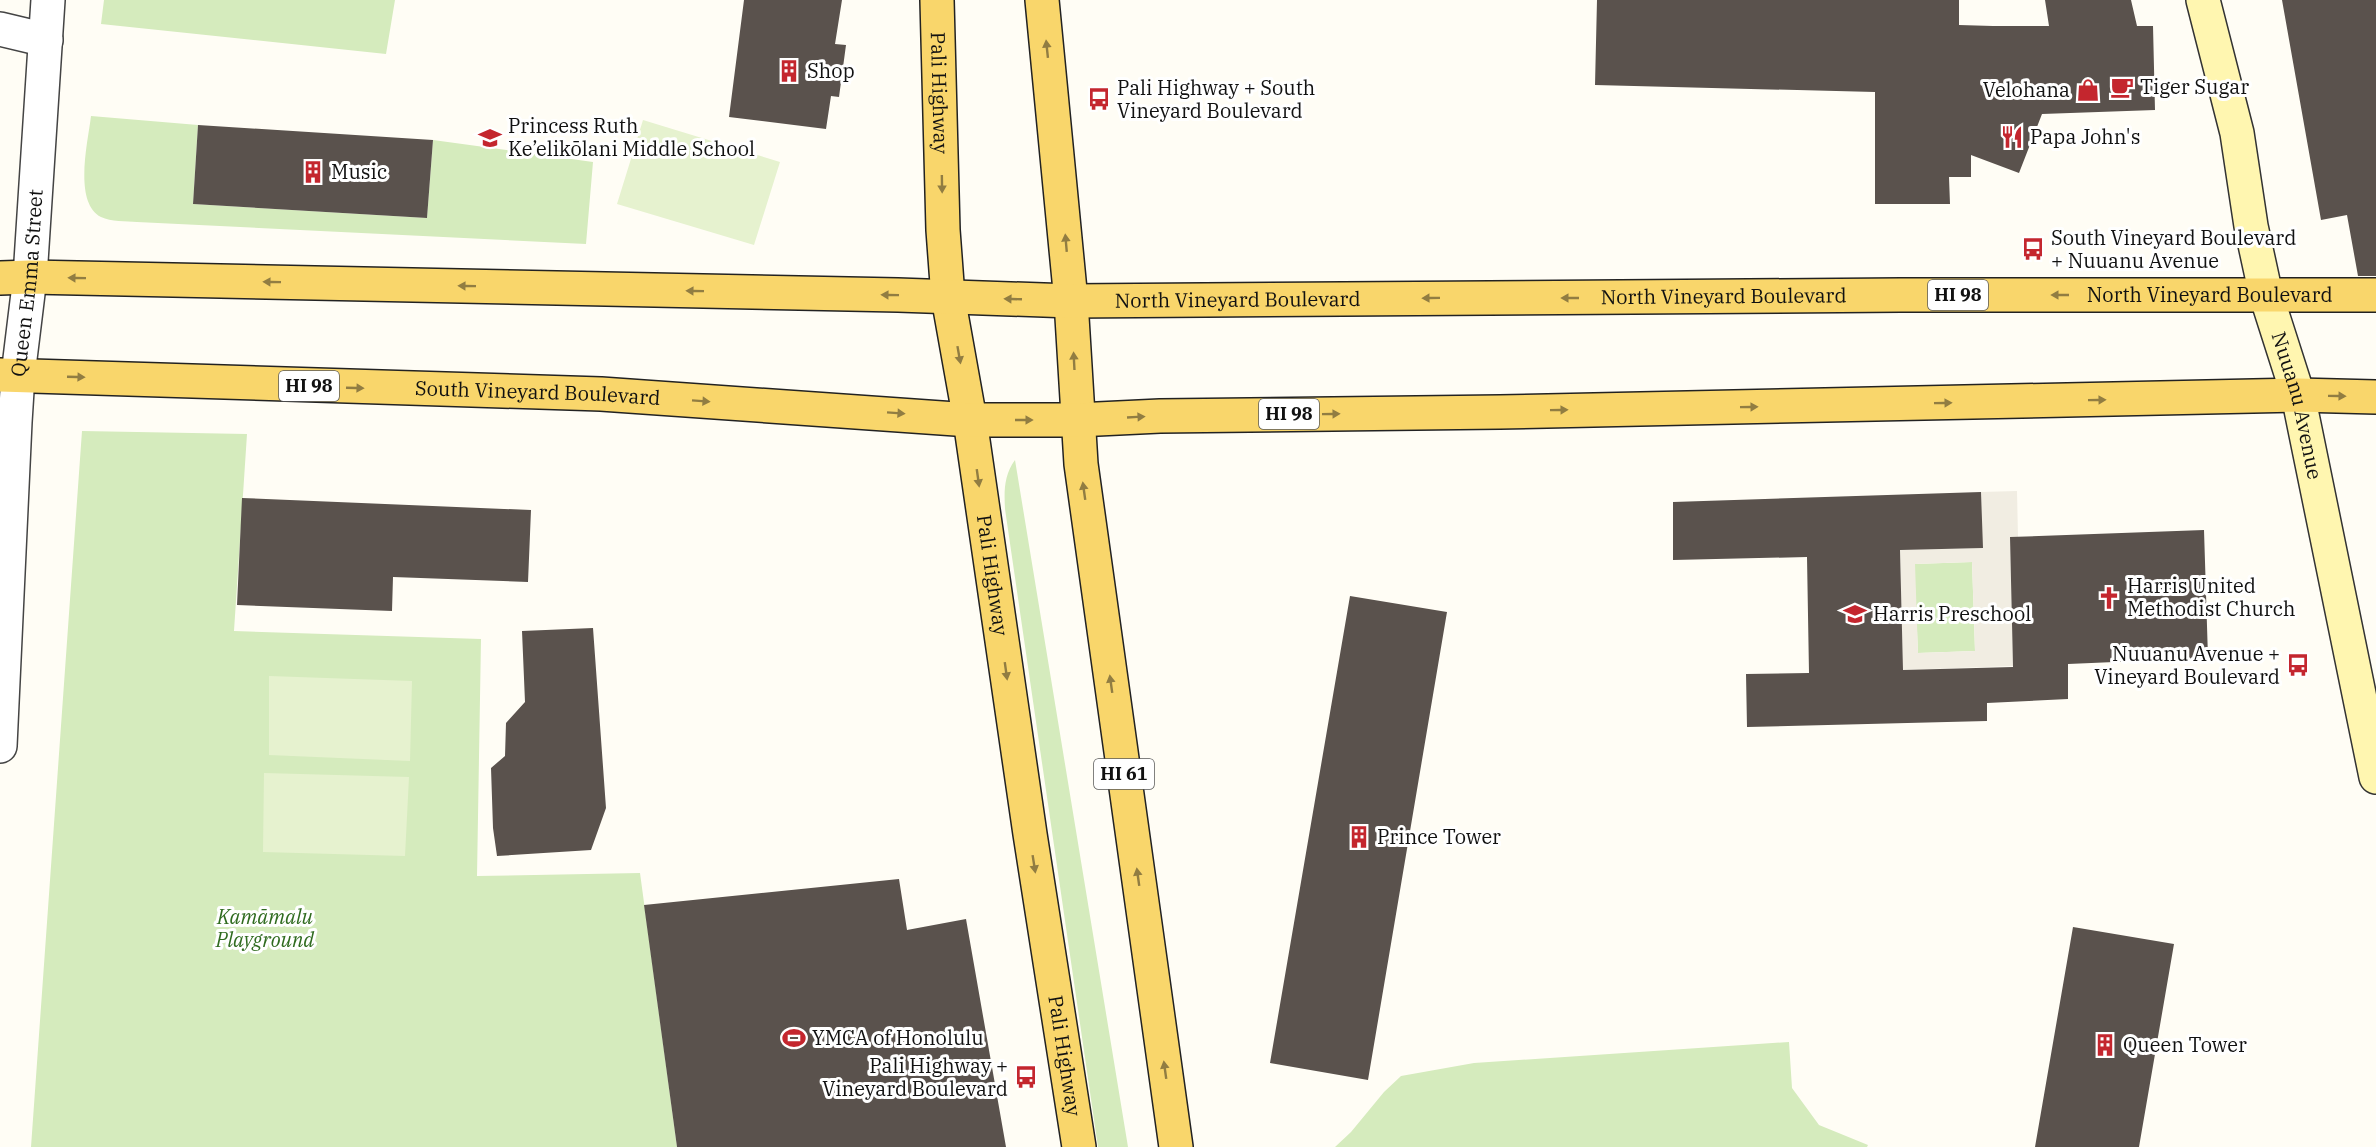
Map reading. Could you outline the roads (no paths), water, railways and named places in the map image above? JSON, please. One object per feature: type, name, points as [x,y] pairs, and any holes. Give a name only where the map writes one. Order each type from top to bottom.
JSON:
[{"type":"main road","name":"Pali Highway","points":[[937,0],[943,230],[948,297],[970,420],[1030,834],[1079,1147]]},
{"type":"main road","points":[[1042,0],[1071,302]]},
{"type":"main road","name":"Nuuanu Avenue","points":[[2204,0],[2237,133],[2251,226],[2266,295],[2298,395],[2376,777]]},
{"type":"main road","name":"HI 98","points":[[15,278],[948,297],[1071,302]]},
{"type":"main road","name":"North Vineyard Boulevard","points":[[1071,302],[1901,295],[2376,295]]},
{"type":"main road","name":"HI 61","points":[[1071,302],[1081,464],[1176,1147]]},
{"type":"main road","name":"South Vineyard Boulevard","points":[[9,375],[601,394],[970,420],[1077,420]]},
{"type":"main road","name":"HI 98","points":[[1077,420],[1160,416],[1500,412],[2298,395],[2376,397]]},
{"type":"street","name":"Queen Emma Street","points":[[0,746],[9,375],[15,278],[46,40],[48,0]]},
{"type":"street","points":[[0,29],[46,40]]},
{"type":"place","name":"Shop","points":[[789,71]]},
{"type":"place","name":"Tiger Sugar","points":[[2122,87]]},
{"type":"place","name":"Velohana","points":[[2088,90]]},
{"type":"place","name":"Pali Highway + South Vineyard Boulevard","points":[[1099,99]]},
{"type":"place","name":"Papa John's","points":[[2012,137]]},
{"type":"place","name":"Princess Ruth Ke’elikōlani Middle School","points":[[490,138]]},
{"type":"place","name":"Music","points":[[313,172]]},
{"type":"place","name":"South Vineyard Boulevard + Nuuanu Avenue","points":[[2033,249]]},
{"type":"place","name":"Harris United Methodist Church","points":[[2109,598]]},
{"type":"place","name":"Harris Preschool","points":[[1855,614]]},
{"type":"place","name":"Nuuanu Avenue + Vineyard Boulevard","points":[[2298,665]]},
{"type":"place","name":"Prince Tower","points":[[1359,837]]},
{"type":"place","name":"YMCA of Honolulu","points":[[794,1038]]},
{"type":"place","name":"Queen Tower","points":[[2105,1045]]},
{"type":"place","name":"Pali Highway + Vineyard Boulevard","points":[[1026,1077]]},
{"type":"park label","name":"Kamāmalu Playground","points":[[265,928]]}]
